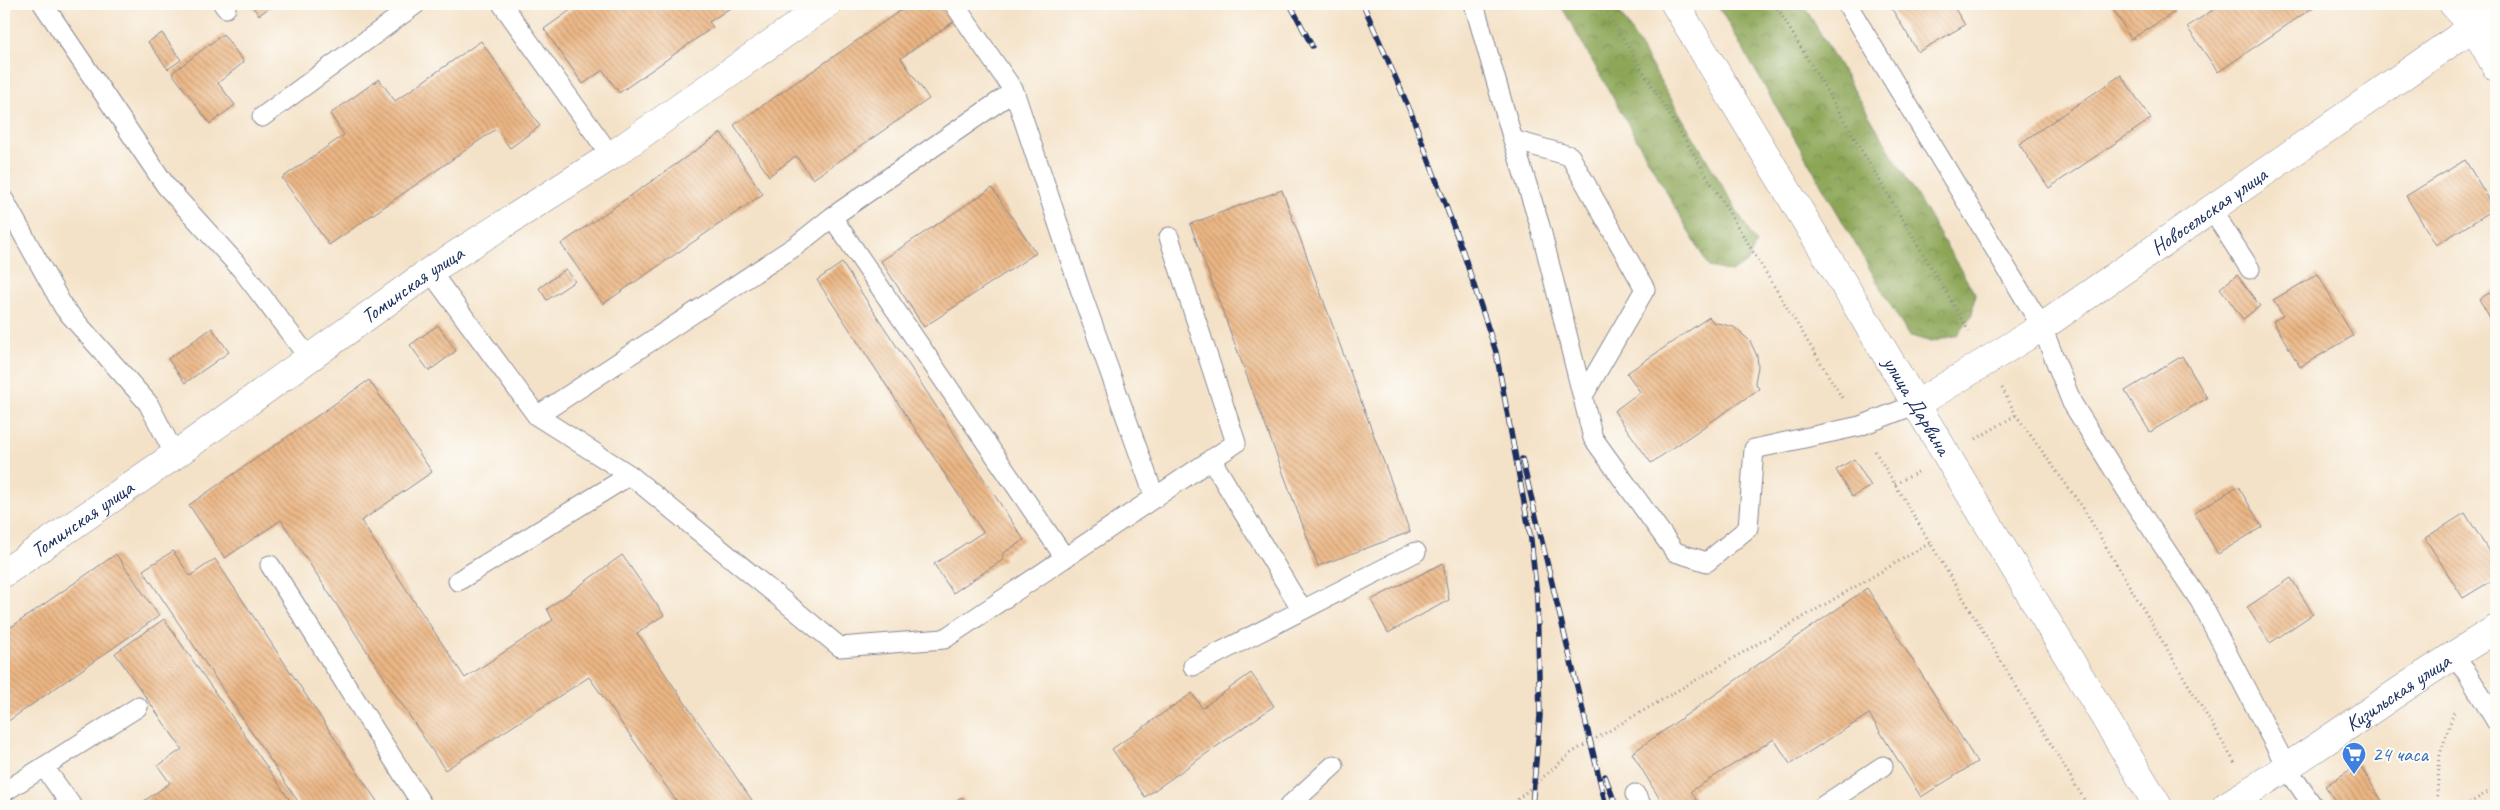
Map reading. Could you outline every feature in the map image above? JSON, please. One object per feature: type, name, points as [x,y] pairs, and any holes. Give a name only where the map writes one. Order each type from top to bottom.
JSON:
[{"type":"street","name":"Томинская улица","points":[[4,573],[175,456],[430,271],[611,156],[827,4]]},
{"type":"street","name":"улица Дарвина","points":[[1675,4],[2158,806]]},
{"type":"street","points":[[2453,4],[2474,27],[2496,67]]},
{"type":"street","name":"Новосельская улица","points":[[1916,404],[2042,328],[2496,11]]},
{"type":"street","name":"Кизильская улица","points":[[2226,806],[2460,664],[2496,629]]},
{"type":"lane","points":[[43,4],[166,186],[242,270],[308,358]]},
{"type":"lane","points":[[262,117],[416,4]]},
{"type":"lane","points":[[502,4],[611,156]]},
{"type":"lane","points":[[954,4],[1014,91],[1080,288],[1155,498]]},
{"type":"lane","points":[[1474,4],[1512,140],[1540,226],[1593,438],[1675,552],[1707,562],[1748,528],[1754,449],[1860,426],[1916,404]]},
{"type":"lane","points":[[1847,4],[2042,328],[2072,403],[2137,507],[2200,601],[2288,768],[2313,806]]},
{"type":"lane","points":[[537,416],[797,245],[832,217],[1014,91]]},
{"type":"lane","points":[[1512,140],[1570,156],[1645,290],[1583,396]]},
{"type":"lane","points":[[4,200],[64,308],[148,403],[175,456]]},
{"type":"lane","points":[[2212,210],[2250,269]]},
{"type":"lane","points":[[832,217],[1065,558]]},
{"type":"lane","points":[[430,271],[537,416],[630,475],[840,647],[944,639],[1236,443],[1169,236]]},
{"type":"lane","points":[[1211,459],[1302,610]]},
{"type":"lane","points":[[458,581],[630,475]]},
{"type":"lane","points":[[1193,666],[1416,552]]},
{"type":"lane","points":[[270,565],[424,806]]},
{"type":"lane","points":[[2460,664],[2496,722]]},
{"type":"lane","points":[[4,792],[138,707]]},
{"type":"lane","points":[[1289,806],[1334,765]]},
{"type":"lane","points":[[1823,806],[1883,766]]},
{"type":"lane","points":[[44,767],[72,806]]},
{"type":"path","points":[[1775,4],[1987,360],[2016,415],[2082,508],[2251,791]]},
{"type":"path","points":[[1510,806],[1571,753],[1930,543]]},
{"type":"path","points":[[2436,806],[2440,754],[2460,664]]},
{"type":"path","points":[[2466,806],[2496,787]]},
{"type":"green space","points":[[1560,4],[1615,4],[1756,243],[1748,262],[1731,272],[1709,267]]},
{"type":"green space","points":[[1717,4],[1803,4],[1975,294],[1972,315],[1957,335],[1931,342],[1908,335]]},
{"type":"building","points":[[250,4],[275,4],[259,15]]},
{"type":"building","points":[[579,4],[736,4],[709,22],[713,27],[619,93],[603,70],[583,84],[544,29]]},
{"type":"building","points":[[910,4],[945,4],[956,20],[901,58],[929,99],[813,179],[796,156],[769,176],[734,125]]},
{"type":"building","points":[[1889,4],[1952,4],[1965,25],[1918,52]]},
{"type":"building","points":[[2110,4],[2170,4],[2175,12],[2131,39]]},
{"type":"building","points":[[2222,4],[2318,4],[2218,72],[2187,27]]},
{"type":"building","points":[[162,33],[181,60],[168,69],[148,42]]},
{"type":"building","points":[[223,34],[244,62],[218,83],[235,105],[210,124],[172,73]]},
{"type":"building","points":[[481,41],[540,126],[510,148],[496,129],[329,245],[282,178],[344,135],[330,114],[379,79],[395,101]]},
{"type":"building","points":[[2121,75],[2151,119],[2049,188],[2019,144]]},
{"type":"building","points":[[721,133],[763,194],[603,304],[561,244]]},
{"type":"building","points":[[2465,160],[2495,209],[2436,245],[2406,196]]},
{"type":"building","points":[[992,188],[1036,253],[924,327],[881,261]]},
{"type":"building","points":[[1282,190],[1410,532],[1318,566],[1190,224]]},
{"type":"building","points":[[842,263],[1024,540],[1002,554],[1004,559],[953,593],[934,564],[983,532],[817,280]]},
{"type":"building","points":[[566,269],[575,281],[547,300],[539,288]]},
{"type":"building","points":[[2318,274],[2353,336],[2300,367],[2273,321],[2283,316],[2273,300]]},
{"type":"building","points":[[2237,275],[2260,306],[2243,319],[2220,288]]},
{"type":"building","points":[[2496,289],[2496,328],[2479,299]]},
{"type":"building","points":[[1709,317],[1713,322],[1734,327],[1750,341],[1757,356],[1758,367],[1755,382],[1759,389],[1651,463],[1614,411],[1640,392],[1627,373]]},
{"type":"building","points":[[438,325],[456,351],[429,371],[410,345]]},
{"type":"building","points":[[212,328],[229,352],[185,383],[168,359]]},
{"type":"building","points":[[2182,356],[2207,398],[2150,432],[2125,391]]},
{"type":"building","points":[[369,380],[432,472],[361,521],[465,678],[553,620],[547,609],[622,555],[664,615],[637,633],[756,806],[680,806],[589,677],[445,770],[281,520],[225,558],[189,505]]},
{"type":"building","points":[[1854,459],[1871,486],[1852,497],[1836,470]]},
{"type":"building","points":[[2238,486],[2262,527],[2218,554],[2194,513]]},
{"type":"building","points":[[2465,513],[2496,563],[2496,578],[2463,598],[2425,538]]},
{"type":"building","points":[[173,551],[190,576],[215,559],[380,806],[301,806],[143,570]]},
{"type":"building","points":[[116,554],[159,616],[4,724],[4,632]]},
{"type":"building","points":[[1443,563],[1449,600],[1388,633],[1371,600]]},
{"type":"building","points":[[2291,578],[2313,614],[2270,643],[2247,607]]},
{"type":"building","points":[[1867,588],[1977,762],[1921,797],[1869,714],[1790,764],[1774,739],[1691,791],[1700,806],[1664,806],[1632,753]]},
{"type":"building","points":[[164,619],[294,806],[137,806],[170,783],[158,766],[182,749],[115,653]]},
{"type":"building","points":[[1251,673],[1274,706],[1145,797],[1112,749],[1192,693],[1202,708]]},
{"type":"building","name":"24 часа","points":[[2359,764],[2385,806],[2339,806],[2325,786]]},
{"type":"building","points":[[962,797],[968,806],[948,806]]},
{"type":"railway","points":[[1290,4],[1312,46]]},
{"type":"railway","points":[[1363,4],[1412,115],[1463,252],[1496,352],[1531,540],[1537,597],[1540,716],[1532,806]]},
{"type":"railway","points":[[1522,459],[1606,806]]},
{"type":"railway","points":[[1605,776],[1616,806]]},
{"type":"place","name":"24 часа","points":[[2354,775]]}]
